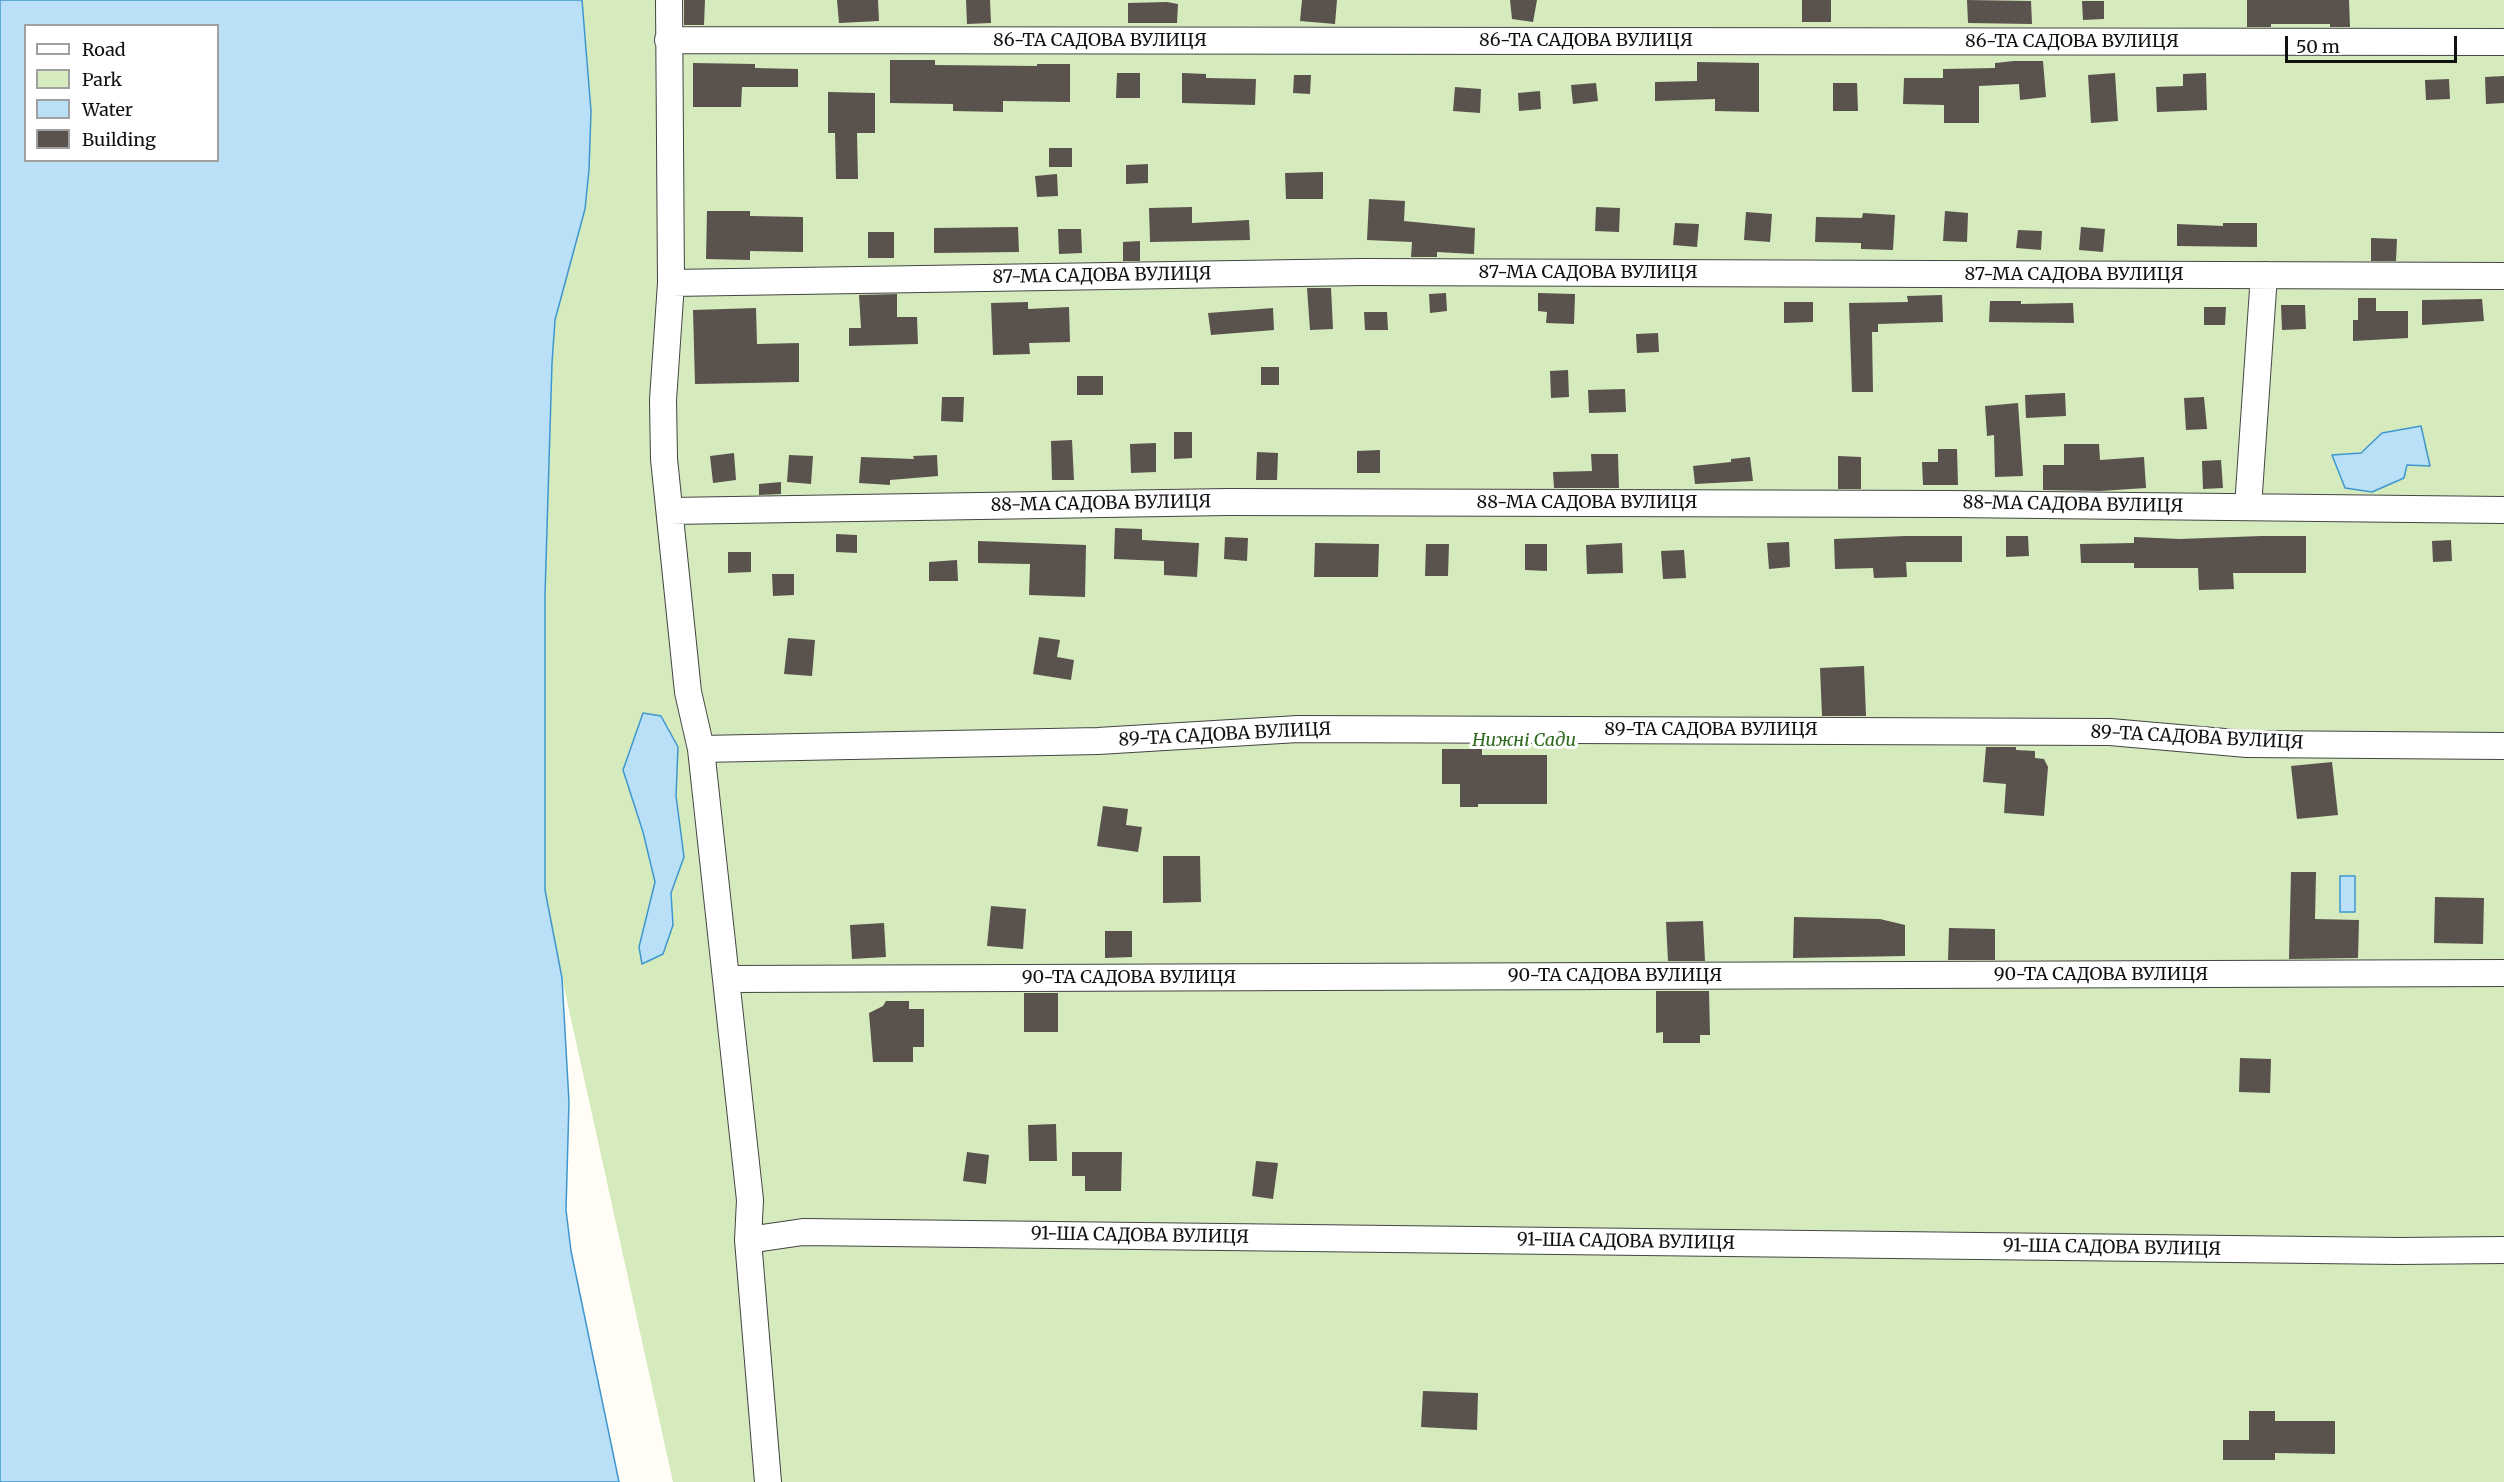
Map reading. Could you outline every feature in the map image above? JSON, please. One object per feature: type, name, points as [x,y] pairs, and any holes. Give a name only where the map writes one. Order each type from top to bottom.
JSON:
[{"type":"street","points":[[669,0],[671,283],[663,400],[664,459],[688,692],[701,749],[750,1200],[748,1240],[768,1482]]},
{"type":"street","name":"86-ТА САДОВА ВУЛИЦЯ","points":[[669,40],[2504,42]]},
{"type":"street","name":"87-МА САДОВА ВУЛИЦЯ","points":[[671,283],[1362,272],[2504,276]]},
{"type":"street","points":[[2248,507],[2264,275]]},
{"type":"street","name":"88-МА САДОВА ВУЛИЦЯ","points":[[670,511],[1228,502],[1926,503],[2504,510]]},
{"type":"street","name":"89-ТА САДОВА ВУЛИЦЯ","points":[[701,749],[1098,741],[1299,729],[2110,732],[2247,744],[2504,746]]},
{"type":"street","name":"90-ТА САДОВА ВУЛИЦЯ","points":[[726,979],[2504,974]]},
{"type":"street","name":"91-ША САДОВА ВУЛИЦЯ","points":[[748,1240],[803,1232],[2399,1251],[2504,1250]]},
{"type":"green space","name":"Нижні Сади","points":[[582,0],[2504,0],[2504,1482],[673,1482],[562,978],[545,890],[545,595],[552,363],[555,320],[585,209],[589,170],[591,111]]},
{"type":"water","points":[[0,0],[582,0],[591,111],[589,170],[585,209],[555,320],[552,363],[545,595],[545,890],[562,978],[569,1102],[566,1210],[571,1251],[619,1482],[0,1482]]},
{"type":"water","points":[[2421,426],[2430,466],[2407,465],[2404,478],[2372,492],[2345,488],[2332,455],[2361,453],[2382,433]]},
{"type":"water","points":[[643,713],[661,716],[678,747],[676,796],[684,857],[671,893],[673,925],[663,954],[642,964],[639,947],[655,882],[643,832],[623,770]]},
{"type":"water","points":[[2340,876],[2355,876],[2355,912],[2340,912]]},
{"type":"building","points":[[684,0],[705,0],[704,25],[684,25]]},
{"type":"building","points":[[837,0],[878,0],[879,21],[839,23]]},
{"type":"building","points":[[966,0],[990,0],[991,23],[967,24]]},
{"type":"building","points":[[1302,0],[1337,0],[1335,24],[1300,21]]},
{"type":"building","points":[[1510,0],[1537,0],[1533,22],[1512,19]]},
{"type":"building","points":[[1802,0],[1831,0],[1831,22],[1802,22]]},
{"type":"building","points":[[1967,0],[2031,1],[2032,24],[1968,23]]},
{"type":"building","points":[[2247,0],[2349,0],[2350,27],[2330,27],[2330,24],[2271,24],[2271,27],[2247,27]]},
{"type":"building","points":[[2082,1],[2104,1],[2104,19],[2083,20]]},
{"type":"building","points":[[1128,3],[1178,4],[1177,23],[1128,23]]},
{"type":"building","points":[[890,60],[935,60],[935,65],[1070,64],[1070,102],[1003,101],[1003,112],[953,111],[953,104],[890,103]]},
{"type":"building","points":[[2043,61],[2046,97],[2020,100],[2019,84],[1979,86],[1979,123],[1944,123],[1944,105],[1903,104],[1904,78],[1943,78],[1943,69],[1995,68],[1995,63]]},
{"type":"building","points":[[1697,62],[1759,63],[1759,112],[1715,111],[1715,99],[1655,101],[1655,82],[1697,81]]},
{"type":"building","points":[[693,63],[755,64],[755,68],[798,69],[798,87],[742,87],[741,107],[693,107]]},
{"type":"building","points":[[1117,73],[1140,73],[1140,98],[1116,98]]},
{"type":"building","points":[[1182,73],[1206,74],[1206,78],[1256,79],[1255,105],[1182,103]]},
{"type":"building","points":[[2115,73],[2118,121],[2091,123],[2088,75]]},
{"type":"building","points":[[2206,73],[2207,110],[2157,112],[2156,87],[2183,86],[2183,74]]},
{"type":"building","points":[[1294,75],[1311,75],[1310,94],[1293,93]]},
{"type":"building","points":[[2504,76],[2504,103],[2486,104],[2485,77]]},
{"type":"building","points":[[2449,79],[2450,99],[2426,100],[2425,80]]},
{"type":"building","points":[[1596,83],[1598,101],[1573,104],[1571,85]]},
{"type":"building","points":[[1833,83],[1857,83],[1858,111],[1833,111]]},
{"type":"building","points":[[1455,87],[1481,89],[1480,113],[1453,111]]},
{"type":"building","points":[[1540,91],[1541,109],[1519,111],[1518,93]]},
{"type":"building","points":[[828,92],[875,93],[875,133],[857,133],[858,179],[836,179],[835,133],[828,133]]},
{"type":"building","points":[[1049,148],[1072,148],[1072,167],[1049,167]]},
{"type":"building","points":[[1148,164],[1148,183],[1126,184],[1126,165]]},
{"type":"building","points":[[1323,172],[1323,199],[1286,199],[1285,173]]},
{"type":"building","points":[[1057,174],[1058,196],[1037,197],[1035,176]]},
{"type":"building","points":[[1369,199],[1405,201],[1404,221],[1475,228],[1474,254],[1437,252],[1437,257],[1411,257],[1412,242],[1367,240]]},
{"type":"building","points":[[1192,207],[1192,223],[1249,220],[1250,240],[1150,242],[1149,208]]},
{"type":"building","points":[[1596,207],[1620,208],[1619,232],[1595,231]]},
{"type":"building","points":[[707,211],[750,211],[750,216],[803,217],[803,252],[750,251],[750,260],[706,259]]},
{"type":"building","points":[[1945,211],[1968,213],[1967,242],[1943,241]]},
{"type":"building","points":[[1746,212],[1772,214],[1770,242],[1744,240]]},
{"type":"building","points":[[1863,213],[1895,215],[1893,250],[1861,249],[1861,243],[1815,242],[1816,217],[1862,218]]},
{"type":"building","points":[[1675,223],[1699,224],[1697,247],[1673,245]]},
{"type":"building","points":[[2223,223],[2257,223],[2257,247],[2177,246],[2177,224],[2223,226]]},
{"type":"building","points":[[1018,227],[1019,252],[934,253],[934,228]]},
{"type":"building","points":[[2081,227],[2105,229],[2103,252],[2079,250]]},
{"type":"building","points":[[1058,229],[1081,229],[1082,253],[1059,254]]},
{"type":"building","points":[[2018,230],[2042,231],[2041,250],[2016,248]]},
{"type":"building","points":[[868,232],[894,232],[894,258],[868,258]]},
{"type":"building","points":[[2371,238],[2397,239],[2396,261],[2371,261]]},
{"type":"building","points":[[1140,241],[1140,261],[1123,261],[1123,242]]},
{"type":"building","points":[[1307,288],[1331,288],[1333,329],[1310,330]]},
{"type":"building","points":[[1446,293],[1447,311],[1430,313],[1429,294]]},
{"type":"building","points":[[1538,293],[1575,294],[1574,324],[1546,323],[1547,312],[1538,311]]},
{"type":"building","points":[[897,294],[897,317],[917,317],[918,344],[849,346],[849,328],[861,328],[859,295]]},
{"type":"building","points":[[1942,295],[1943,322],[1878,324],[1878,332],[1872,332],[1873,392],[1852,392],[1849,303],[1908,302],[1907,296]]},
{"type":"building","points":[[2358,298],[2376,298],[2376,311],[2408,311],[2408,338],[2353,341],[2353,320],[2358,320]]},
{"type":"building","points":[[2482,299],[2484,321],[2422,325],[2422,300]]},
{"type":"building","points":[[1990,301],[2021,301],[2021,304],[2073,303],[2074,323],[1989,322]]},
{"type":"building","points":[[1028,302],[1028,309],[1069,307],[1070,342],[1029,343],[1030,354],[993,355],[991,303]]},
{"type":"building","points":[[1784,302],[1813,302],[1813,322],[1784,323]]},
{"type":"building","points":[[2281,305],[2305,305],[2306,329],[2282,330]]},
{"type":"building","points":[[2204,307],[2226,307],[2225,325],[2204,325]]},
{"type":"building","points":[[756,308],[757,344],[799,343],[799,382],[695,384],[693,310]]},
{"type":"building","points":[[1273,308],[1274,330],[1211,335],[1208,313]]},
{"type":"building","points":[[1364,312],[1387,312],[1388,330],[1365,330]]},
{"type":"building","points":[[1658,333],[1659,352],[1637,353],[1636,334]]},
{"type":"building","points":[[1261,367],[1279,367],[1279,385],[1261,385]]},
{"type":"building","points":[[1568,370],[1569,397],[1551,398],[1550,371]]},
{"type":"building","points":[[1077,376],[1103,376],[1103,395],[1077,395]]},
{"type":"building","points":[[1625,389],[1626,412],[1589,413],[1588,390]]},
{"type":"building","points":[[2065,393],[2066,416],[2026,418],[2025,395]]},
{"type":"building","points":[[942,397],[964,397],[963,422],[941,421]]},
{"type":"building","points":[[2204,397],[2207,429],[2186,430],[2184,398]]},
{"type":"building","points":[[2018,403],[2023,476],[1995,477],[1994,435],[1987,436],[1985,406]]},
{"type":"building","points":[[1174,432],[1192,432],[1192,458],[1174,459]]},
{"type":"building","points":[[1072,440],[1074,480],[1052,480],[1051,441]]},
{"type":"building","points":[[1156,443],[1156,472],[1131,473],[1130,444]]},
{"type":"building","points":[[2064,444],[2099,444],[2100,460],[2144,457],[2146,488],[2100,491],[2043,490],[2043,465],[2064,465]]},
{"type":"building","points":[[1938,449],[1957,449],[1958,485],[1923,485],[1922,462],[1938,462]]},
{"type":"building","points":[[1380,450],[1380,473],[1357,473],[1357,451]]},
{"type":"building","points":[[1257,452],[1278,453],[1277,480],[1256,480]]},
{"type":"building","points":[[734,453],[736,480],[713,483],[710,456]]},
{"type":"building","points":[[1591,454],[1618,454],[1619,488],[1554,488],[1553,472],[1592,471]]},
{"type":"building","points":[[789,455],[813,456],[811,484],[787,482]]},
{"type":"building","points":[[937,455],[938,476],[890,480],[890,485],[859,483],[861,457],[914,459],[913,456]]},
{"type":"building","points":[[1838,456],[1861,457],[1861,489],[1838,489]]},
{"type":"building","points":[[1750,457],[1753,481],[1695,484],[1693,466],[1731,462],[1731,459]]},
{"type":"building","points":[[2221,460],[2223,488],[2203,489],[2202,461]]},
{"type":"building","points":[[781,482],[781,494],[759,495],[759,484]]},
{"type":"building","points":[[1115,528],[1142,529],[1142,540],[1199,543],[1197,577],[1164,575],[1164,561],[1114,559]]},
{"type":"building","points":[[836,534],[857,535],[857,553],[836,552]]},
{"type":"building","points":[[1962,536],[1962,562],[1906,562],[1907,577],[1874,578],[1873,568],[1835,569],[1834,539]]},
{"type":"building","points":[[2006,536],[2028,536],[2029,556],[2006,557]]},
{"type":"building","points":[[2306,536],[2306,573],[2233,573],[2234,589],[2199,590],[2198,568],[2134,568],[2134,563],[2081,563],[2080,544],[2134,543],[2134,537],[2180,539]]},
{"type":"building","points":[[1225,537],[1248,538],[1247,561],[1224,559]]},
{"type":"building","points":[[2451,540],[2452,561],[2433,562],[2432,541]]},
{"type":"building","points":[[978,541],[1086,545],[1085,597],[1029,595],[1030,564],[978,563]]},
{"type":"building","points":[[1789,542],[1790,567],[1769,569],[1767,543]]},
{"type":"building","points":[[1315,543],[1379,544],[1378,577],[1314,577]]},
{"type":"building","points":[[1622,543],[1623,573],[1587,574],[1586,545]]},
{"type":"building","points":[[1426,544],[1449,544],[1448,576],[1425,576]]},
{"type":"building","points":[[1525,544],[1547,544],[1547,571],[1525,570]]},
{"type":"building","points":[[1684,550],[1686,578],[1663,579],[1661,551]]},
{"type":"building","points":[[728,552],[751,552],[751,572],[728,573]]},
{"type":"building","points":[[957,560],[958,581],[929,581],[929,562]]},
{"type":"building","points":[[772,574],[794,574],[794,595],[773,596]]},
{"type":"building","points":[[1039,637],[1060,640],[1057,657],[1074,660],[1071,680],[1033,674]]},
{"type":"building","points":[[788,638],[815,640],[812,676],[784,674]]},
{"type":"building","points":[[1864,666],[1866,716],[1822,716],[1820,668]]},
{"type":"building","points":[[1986,747],[2016,747],[2016,750],[2035,751],[2035,758],[2044,759],[2048,767],[2044,816],[2004,813],[2006,784],[1983,782]]},
{"type":"building","points":[[1442,749],[1482,749],[1482,755],[1547,755],[1547,804],[1478,804],[1478,807],[1460,807],[1460,784],[1442,784]]},
{"type":"building","points":[[2332,762],[2338,815],[2297,819],[2291,766]]},
{"type":"building","points":[[1103,806],[1128,809],[1126,825],[1142,827],[1138,852],[1097,846]]},
{"type":"building","points":[[1163,856],[1200,856],[1201,902],[1163,903]]},
{"type":"building","points":[[2291,872],[2316,872],[2315,919],[2359,920],[2358,958],[2289,959]]},
{"type":"building","points":[[2435,897],[2484,898],[2483,944],[2434,943]]},
{"type":"building","points":[[991,906],[1026,909],[1023,949],[987,946]]},
{"type":"building","points":[[1794,917],[1880,919],[1905,925],[1905,956],[1793,958]]},
{"type":"building","points":[[1703,921],[1705,961],[1668,961],[1666,922]]},
{"type":"building","points":[[884,923],[886,957],[852,959],[850,925]]},
{"type":"building","points":[[1949,928],[1995,929],[1995,960],[1948,960]]},
{"type":"building","points":[[1105,931],[1132,931],[1132,957],[1105,958]]},
{"type":"building","points":[[1656,991],[1709,991],[1710,1035],[1700,1035],[1700,1043],[1663,1043],[1663,1032],[1656,1033]]},
{"type":"building","points":[[1024,993],[1058,993],[1058,1032],[1024,1032]]},
{"type":"building","points":[[886,1001],[909,1001],[909,1009],[924,1009],[924,1047],[913,1047],[913,1062],[873,1062],[869,1013],[883,1006]]},
{"type":"building","points":[[2240,1058],[2271,1059],[2270,1093],[2239,1092]]},
{"type":"building","points":[[1056,1124],[1057,1161],[1029,1161],[1028,1125]]},
{"type":"building","points":[[967,1152],[989,1155],[986,1184],[963,1181]]},
{"type":"building","points":[[1072,1152],[1122,1152],[1121,1191],[1085,1191],[1085,1176],[1072,1176]]},
{"type":"building","points":[[1256,1161],[1278,1163],[1273,1199],[1252,1196]]},
{"type":"building","points":[[1423,1391],[1478,1393],[1477,1430],[1421,1427]]},
{"type":"building","points":[[2249,1411],[2275,1411],[2275,1421],[2335,1421],[2335,1454],[2275,1453],[2275,1460],[2223,1460],[2223,1440],[2249,1440]]}]
